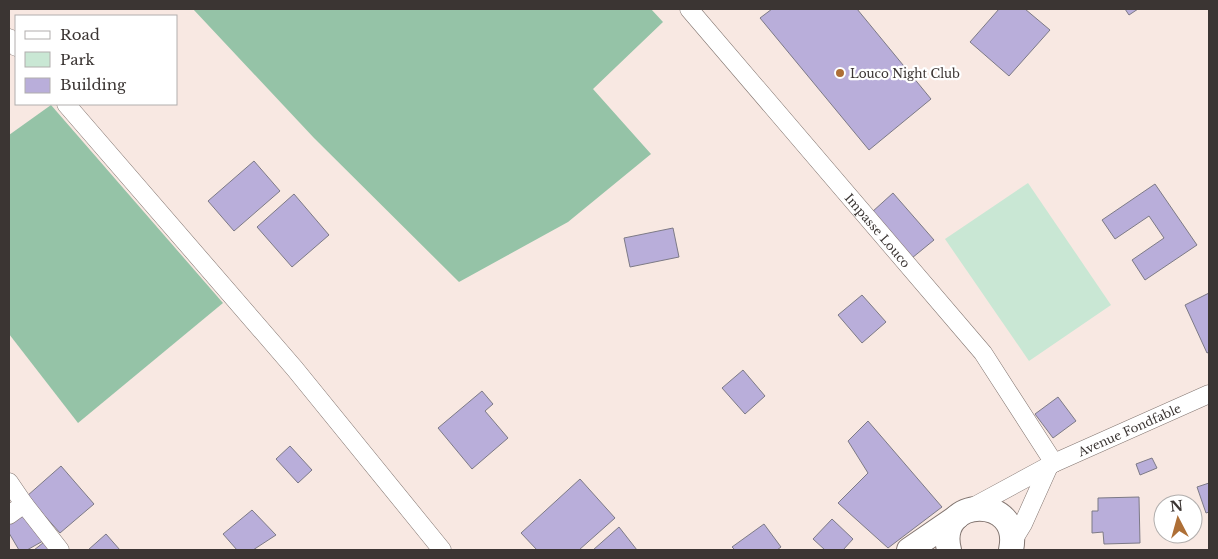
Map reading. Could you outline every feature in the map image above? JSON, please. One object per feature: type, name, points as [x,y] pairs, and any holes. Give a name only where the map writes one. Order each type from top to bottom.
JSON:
[{"type":"street","name":"Impasse Louco","points":[[689,9],[983,354],[1052,464]]},
{"type":"street","points":[[67,105],[295,369],[442,550]]},
{"type":"street","name":"Avenue Fondfable","points":[[960,515],[1052,464],[1209,394]]},
{"type":"street","points":[[1011,546],[1052,464]]},
{"type":"street","points":[[9,482],[60,550]]},
{"type":"street","points":[[9,515],[24,504]]},
{"type":"street","points":[[909,550],[960,515],[981,508],[998,514],[1006,522],[1011,531],[1011,546]]},
{"type":"street","points":[[949,550],[947,543],[951,524],[960,515]]},
{"type":"green space","points":[[193,9],[651,9],[663,22],[593,89],[651,154],[568,222],[459,282],[314,138]]},
{"type":"green space","points":[[51,105],[223,303],[78,423],[9,334],[9,135]]},
{"type":"green space","points":[[1028,183],[1111,305],[1029,361],[945,239]]},
{"type":"building","points":[[772,9],[857,9],[931,99],[869,150],[760,18]]},
{"type":"building","points":[[999,9],[1025,9],[1050,30],[1009,76],[970,42]]},
{"type":"building","points":[[1125,9],[1138,9],[1129,15]]},
{"type":"building","points":[[254,161],[280,191],[234,231],[208,201]]},
{"type":"building","points":[[1155,184],[1197,245],[1145,280],[1132,260],[1164,238],[1149,216],[1115,239],[1102,220]]},
{"type":"building","points":[[893,193],[934,240],[912,258],[872,212]]},
{"type":"building","points":[[294,194],[329,235],[292,267],[257,227]]},
{"type":"building","points":[[673,228],[679,257],[630,267],[624,238]]},
{"type":"building","points":[[1209,293],[1209,352],[1207,353],[1185,305]]},
{"type":"building","points":[[862,295],[886,322],[862,343],[838,315]]},
{"type":"building","points":[[743,370],[765,396],[745,414],[722,388]]},
{"type":"building","points":[[482,391],[493,404],[485,411],[508,438],[472,469],[438,428]]},
{"type":"building","points":[[1058,397],[1076,421],[1053,438],[1035,414]]},
{"type":"building","points":[[868,421],[942,507],[888,548],[838,503],[868,473],[848,441]]},
{"type":"building","points":[[290,446],[312,470],[298,483],[276,459]]},
{"type":"building","points":[[1152,458],[1157,468],[1140,475],[1136,464]]},
{"type":"building","points":[[61,466],[94,504],[60,533],[27,496]]},
{"type":"building","points":[[580,479],[615,518],[579,550],[537,550],[521,533]]},
{"type":"building","points":[[1209,483],[1209,512],[1206,513],[1203,504],[1203,494],[1199,494],[1197,487]]},
{"type":"building","points":[[1139,497],[1140,543],[1104,544],[1103,532],[1092,533],[1092,511],[1098,511],[1098,498]]},
{"type":"building","points":[[24,509],[43,541],[27,550],[19,550],[9,533],[9,517]]},
{"type":"building","points":[[252,510],[276,535],[253,550],[237,550],[223,534]]},
{"type":"building","points":[[832,519],[853,539],[843,550],[825,550],[813,539]]},
{"type":"building","points":[[764,524],[781,547],[777,550],[735,550],[732,547]]},
{"type":"building","points":[[619,527],[637,550],[593,550]]},
{"type":"building","points":[[106,534],[120,550],[88,550]]},
{"type":"building","points":[[48,539],[57,550],[34,550]]},
{"type":"place","name":"Louco Night Club","points":[[840,73]]}]
